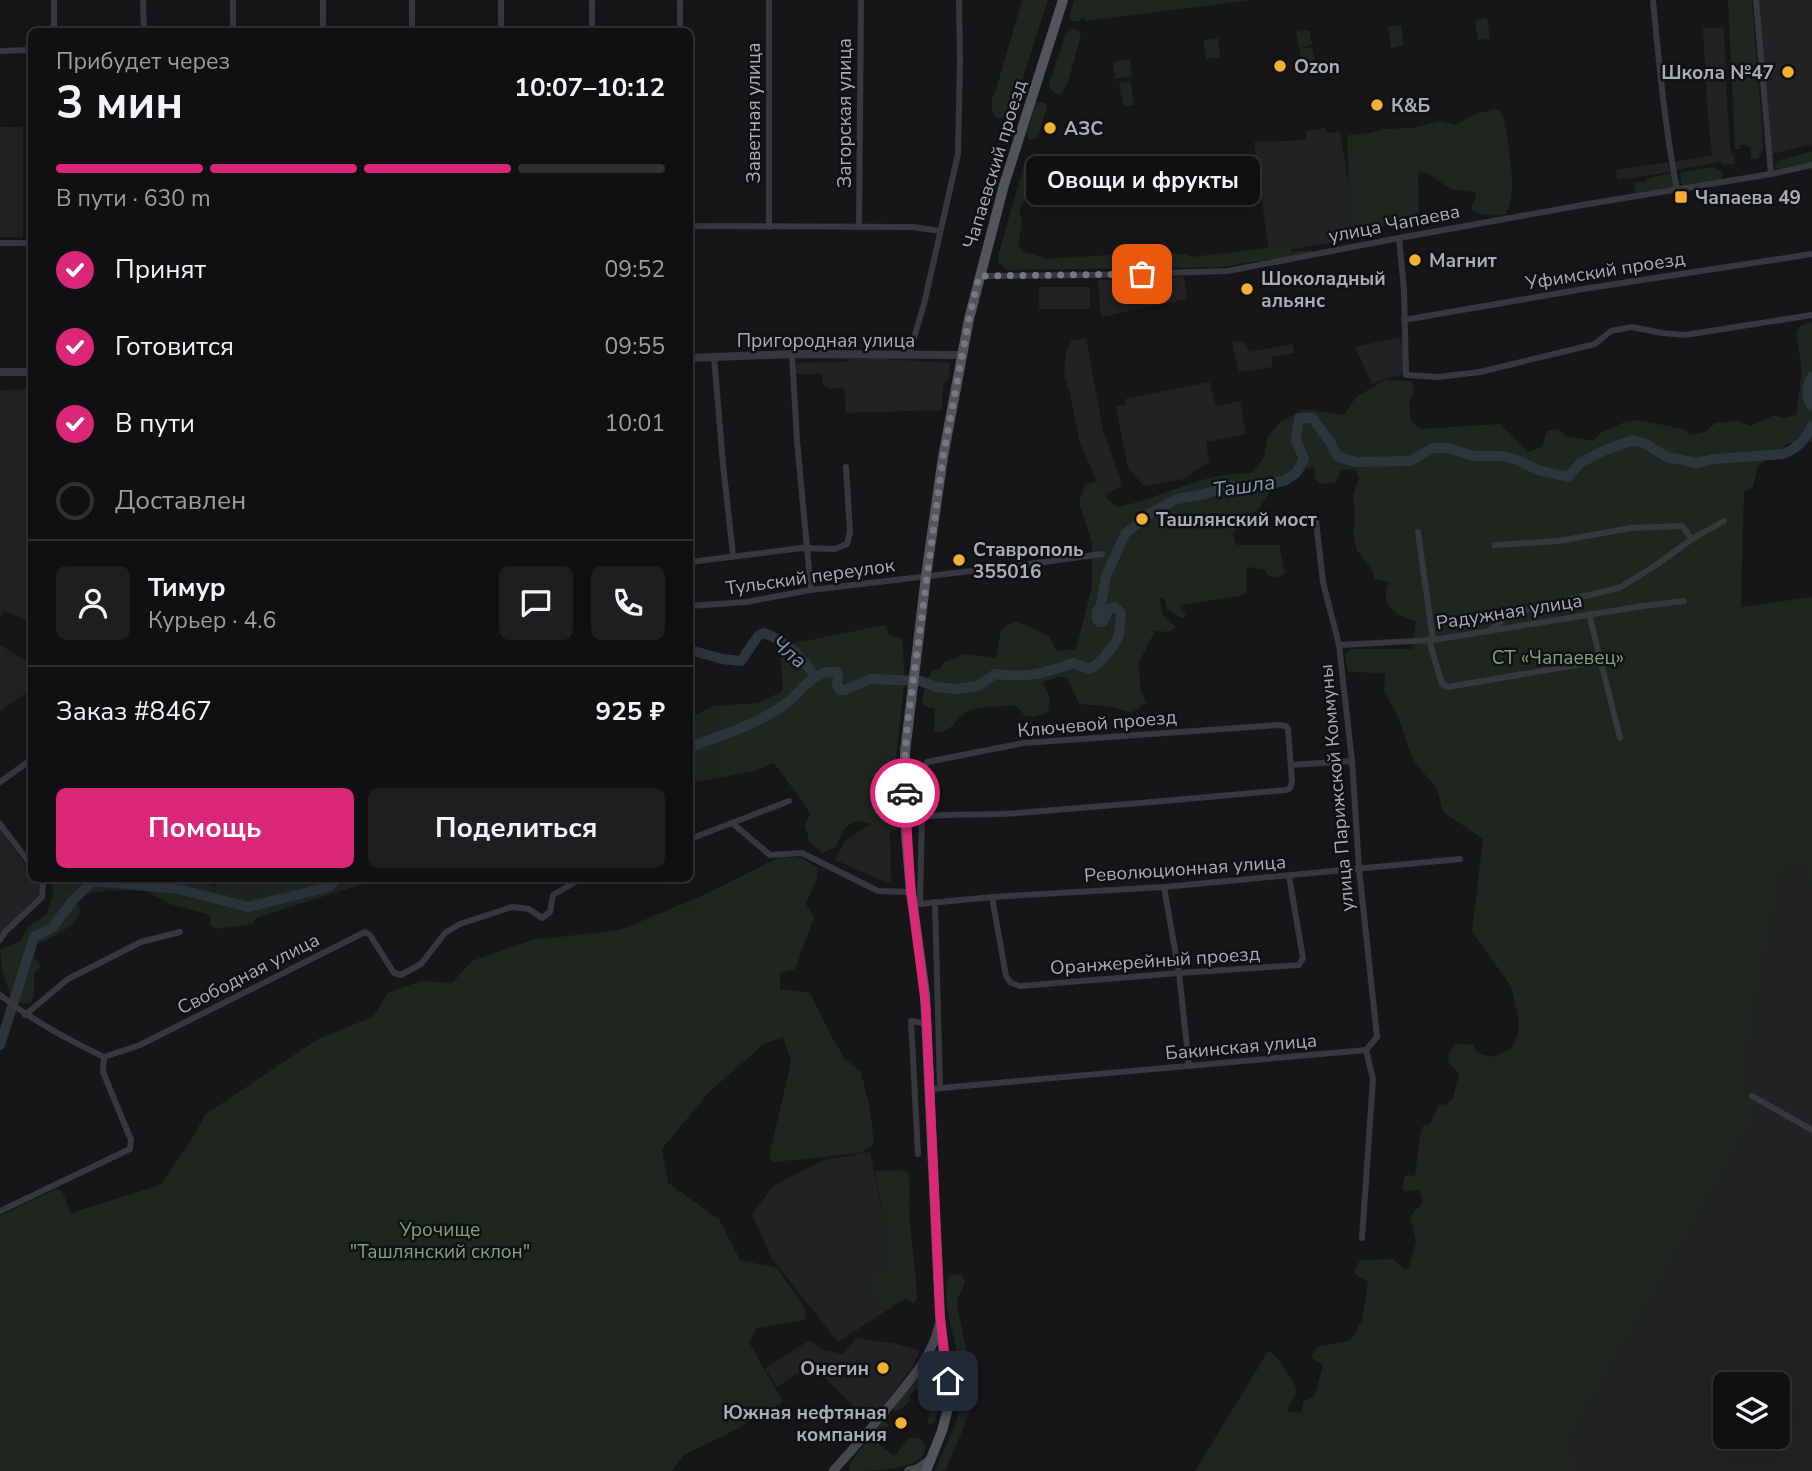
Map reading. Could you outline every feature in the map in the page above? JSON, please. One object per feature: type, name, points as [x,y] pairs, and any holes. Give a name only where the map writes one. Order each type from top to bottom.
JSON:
[{"type":"main road","name":"Чапаевский проезд","points":[[905,822],[905,752],[926,576],[943,457],[962,355],[979,276],[1004,185],[1063,0]]},
{"type":"main road","points":[[905,822],[911,892],[917,906],[935,1088],[940,1316],[948,1405],[942,1431],[926,1471]]},
{"type":"main road","points":[[833,1471],[917,1372],[934,1342],[940,1316]]},
{"type":"main road","points":[[845,1471],[863,1438]]},
{"type":"main road","points":[[909,1471],[930,1460]]},
{"type":"street","points":[[54,0],[54,28]]},
{"type":"street","points":[[143,0],[144,28]]},
{"type":"street","points":[[233,0],[233,28]]},
{"type":"street","points":[[323,0],[323,28]]},
{"type":"street","points":[[412,0],[412,28]]},
{"type":"street","points":[[501,0],[501,28]]},
{"type":"street","points":[[592,0],[592,28]]},
{"type":"street","points":[[680,0],[680,28]]},
{"type":"street","name":"Заветная улица","points":[[769,0],[769,227]]},
{"type":"street","name":"Загорская улица","points":[[859,227],[861,0]]},
{"type":"street","points":[[909,355],[924,304],[958,154],[959,0]]},
{"type":"street","points":[[1653,0],[1662,91],[1677,190]]},
{"type":"street","points":[[1756,0],[1772,174]]},
{"type":"street","points":[[0,51],[28,50]]},
{"type":"street","name":"улица Чапаева","points":[[979,276],[1228,271],[1812,165]]},
{"type":"street","points":[[693,226],[913,228],[940,231]]},
{"type":"street","points":[[1399,238],[1406,376],[1438,377],[1480,372],[1595,344],[1611,331],[1632,327],[1685,335],[1812,314]]},
{"type":"street","points":[[0,243],[28,243]]},
{"type":"street","name":"Уфимский проезд","points":[[1404,320],[1812,254]]},
{"type":"street","points":[[792,354],[811,590]]},
{"type":"street","name":"Пригородная улица","points":[[693,358],[792,354],[962,355]]},
{"type":"street","points":[[714,357],[733,555]]},
{"type":"street","points":[[0,372],[28,372]]},
{"type":"street","points":[[693,562],[807,548],[835,549],[847,544],[846,467]]},
{"type":"street","name":"улица Парижской Коммуны","points":[[1315,521],[1323,582],[1339,645],[1352,761],[1359,868],[1377,1037],[1366,1050]]},
{"type":"street","points":[[1489,631],[1508,616],[1520,611],[1619,588],[1724,521]]},
{"type":"street","points":[[1495,545],[1559,541],[1632,528],[1682,526],[1692,539]]},
{"type":"street","points":[[1418,532],[1431,640],[1442,684],[1448,687],[1600,661]]},
{"type":"street","name":"Тульский переулок","points":[[693,606],[746,602],[811,590],[1101,554]]},
{"type":"street","name":"Радужная улица","points":[[1339,645],[1431,640],[1684,601]]},
{"type":"street","points":[[1589,614],[1620,738]]},
{"type":"street","name":"Ключевой проезд","points":[[917,906],[923,769],[927,762],[1024,743],[1282,724],[1288,729],[1291,765]]},
{"type":"street","points":[[905,822],[922,816],[941,814],[1013,814],[1286,790],[1292,785],[1291,765],[1352,761]]},
{"type":"street","points":[[0,782],[28,762]]},
{"type":"street","points":[[693,838],[789,801]]},
{"type":"street","points":[[732,823],[769,855],[802,853],[878,891],[911,892]]},
{"type":"street","points":[[0,824],[28,861]]},
{"type":"street","name":"Революционная улица","points":[[917,906],[992,897],[1164,887],[1460,859]]},
{"type":"street","name":"Оранжерейный проезд","points":[[992,897],[1006,976],[1011,983],[1020,986],[1299,965],[1303,958],[1289,876]]},
{"type":"street","points":[[0,940],[42,897],[41,882]]},
{"type":"street","name":"Свободная улица","points":[[104,1057],[140,1045],[365,932],[370,935],[394,973],[401,975],[421,964],[445,933],[460,924],[512,907],[529,909],[542,918],[550,912],[552,895],[575,882]]},
{"type":"street","points":[[1164,887],[1180,973],[1189,1066]]},
{"type":"street","points":[[935,902],[935,1088]]},
{"type":"street","points":[[25,1015],[68,979],[141,942],[180,932]]},
{"type":"street","points":[[0,995],[25,1015],[104,1057],[103,1072],[131,1140],[130,1149],[0,1210]]},
{"type":"street","points":[[918,1154],[911,1021],[927,1024]]},
{"type":"street","points":[[1362,1238],[1373,1079],[1366,1050]]},
{"type":"street","name":"Бакинская улица","points":[[935,1088],[1366,1050]]},
{"type":"street","points":[[1752,1096],[1812,1130]]},
{"type":"shaded area","name":"Школа №47","points":[[1758,0],[1812,0],[1812,144],[1772,154]]},
{"type":"shaded area","points":[[1703,28],[1724,28],[1731,154],[1734,154],[1735,164],[1722,165],[1721,162],[1676,170],[1675,162],[1712,155]]},
{"type":"shaded area","points":[[0,127],[23,127],[23,237],[0,237]]},
{"type":"shaded area","points":[[1325,128],[1327,133],[1340,132],[1358,238],[1269,253],[1254,142],[1306,140],[1306,131]]},
{"type":"shaded area","points":[[1668,162],[1670,172],[1617,180],[1616,170]]},
{"type":"shaded area","points":[[1184,277],[1187,299],[1101,317],[1098,280]]},
{"type":"shaded area","points":[[1039,287],[1090,287],[1090,309],[1039,309]]},
{"type":"shaded area","points":[[1401,337],[1405,374],[1372,384],[1355,347]]},
{"type":"shaded area","points":[[1086,338],[1103,430],[1122,484],[1106,494],[1101,492],[1079,439],[1064,376],[1066,352],[1072,340]]},
{"type":"shaded area","points":[[1244,341],[1249,352],[1293,344],[1294,353],[1272,357],[1272,367],[1240,372],[1232,342]]},
{"type":"shaded area","points":[[850,359],[950,363],[949,378],[943,385],[942,410],[846,413],[844,388],[828,388],[823,385],[822,374],[796,374],[796,363],[845,362]]},
{"type":"shaded area","points":[[1210,382],[1216,406],[1240,401],[1246,434],[1206,442],[1209,462],[1183,479],[1144,486],[1128,468],[1116,407],[1126,405],[1125,399]]},
{"type":"shaded area","points":[[28,389],[28,621],[3,611],[0,617],[0,390]]},
{"type":"shaded area","points":[[0,645],[28,661],[28,692],[0,711]]},
{"type":"shaded area","points":[[873,822],[890,831],[891,883],[835,860],[844,842]]},
{"type":"shaded area","points":[[0,829],[28,869],[28,882],[37,882],[41,893],[0,933]]},
{"type":"shaded area","points":[[1808,865],[1812,895],[1812,1471],[1550,1471],[1756,1110],[1743,1088],[1781,873]]},
{"type":"shaded area","points":[[218,882],[266,882],[265,896],[255,897],[215,887]]},
{"type":"shaded area","points":[[870,1152],[883,1216],[886,1273],[895,1305],[838,1342],[772,1259],[752,1214],[773,1186],[824,1160]]},
{"type":"shaded area","points":[[856,1338],[920,1350],[913,1366],[870,1423],[811,1364],[777,1387],[765,1368],[810,1340],[820,1349],[843,1354]]},
{"type":"green space","points":[[1022,0],[1048,0],[1012,111],[997,119],[991,102]]},
{"type":"green space","points":[[1074,0],[1252,0],[1086,21],[1083,17],[1079,21],[1072,21],[1069,18]]},
{"type":"green space","points":[[1728,0],[1752,0],[1763,149],[1758,159],[1751,159],[1751,148],[1745,145],[1735,149]]},
{"type":"green space","points":[[1487,18],[1490,38],[1478,40],[1475,20]]},
{"type":"green space","points":[[1401,25],[1404,45],[1391,48],[1388,27]]},
{"type":"green space","points":[[1071,28],[1079,30],[1081,35],[1068,82],[1062,94],[1057,94],[1049,84],[1066,33]]},
{"type":"green space","points":[[1309,30],[1312,45],[1299,48],[1296,32]]},
{"type":"green space","points":[[1218,38],[1220,57],[1206,59],[1203,40]]},
{"type":"green space","points":[[1312,47],[1316,66],[1303,68],[1299,49]]},
{"type":"green space","points":[[1130,59],[1132,76],[1115,79],[1113,62]]},
{"type":"green space","points":[[1130,81],[1134,105],[1123,106],[1119,83]]},
{"type":"green space","points":[[1038,102],[1045,103],[1047,107],[1038,137],[1032,140],[1027,132]]},
{"type":"green space","points":[[1496,109],[1501,111],[1504,120],[1511,168],[1512,195],[1506,214],[1492,216],[1478,213],[1471,208],[1475,192],[1451,189],[1425,172],[1419,173],[1418,178],[1417,216],[1379,227],[1363,228],[1354,224],[1350,212],[1349,135],[1383,129],[1412,128],[1440,121],[1456,125],[1475,114]]},
{"type":"green space","points":[[1812,151],[1812,162],[1779,169],[1775,165],[1777,161]]},
{"type":"green space","points":[[1044,159],[1039,178],[1019,211],[1022,223],[1019,245],[1023,251],[1045,259],[1109,255],[1186,254],[1191,257],[1288,246],[1292,252],[1311,250],[1311,253],[1221,267],[1007,270],[999,263],[998,256],[1023,168],[1030,161]]},
{"type":"green space","points":[[1713,167],[1722,171],[1723,176],[1719,181],[1685,186],[1681,183],[1682,172]]},
{"type":"green space","points":[[1674,172],[1677,187],[1636,193],[1634,182],[1644,182]]},
{"type":"green space","name":"СТ «Чапаевец»","points":[[1812,322],[1812,442],[1788,443],[1758,466],[1753,487],[1744,492],[1741,607],[1812,597],[1812,895],[1808,865],[1781,873],[1743,1088],[1757,1110],[1565,1445],[1573,1458],[1575,1471],[1195,1471],[1267,1353],[1271,1352],[1277,1359],[1295,1387],[1295,1395],[1287,1411],[1302,1413],[1303,1402],[1315,1395],[1323,1365],[1311,1358],[1317,1347],[1351,1340],[1362,1320],[1368,1282],[1354,1273],[1358,1263],[1362,1260],[1393,1259],[1406,1271],[1410,1264],[1416,1241],[1410,1217],[1423,1202],[1419,1190],[1404,1191],[1402,1188],[1405,1175],[1415,1176],[1423,1126],[1430,1124],[1439,1104],[1446,1105],[1453,1098],[1459,1074],[1448,1062],[1449,1053],[1455,1044],[1474,1045],[1476,1052],[1491,1057],[1510,1050],[1518,1035],[1519,1021],[1511,986],[1472,932],[1483,839],[1443,812],[1437,789],[1413,760],[1397,714],[1384,692],[1385,673],[1348,672],[1345,655],[1351,649],[1412,649],[1416,621],[1395,613],[1390,608],[1386,597],[1389,582],[1375,579],[1371,567],[1357,551],[1353,533],[1353,495],[1359,478],[1356,470],[1341,469],[1336,482],[1321,484],[1315,479],[1315,467],[1307,469],[1294,481],[1270,492],[1259,508],[1233,532],[1237,545],[1279,545],[1285,573],[1274,578],[1265,570],[1249,567],[1246,570],[1247,592],[1240,596],[1181,605],[1180,609],[1186,615],[1184,618],[1166,608],[1165,600],[1160,598],[1162,614],[1176,627],[1169,632],[1155,631],[1139,662],[1140,687],[1146,703],[1131,713],[1114,707],[1079,704],[1067,677],[1058,677],[1043,682],[1050,698],[1048,712],[1035,717],[1024,715],[1017,706],[977,709],[968,711],[947,730],[937,733],[934,730],[935,709],[924,706],[922,701],[926,679],[932,670],[940,669],[944,662],[962,654],[996,658],[1001,630],[1015,621],[1049,637],[1057,651],[1076,649],[1092,587],[1092,542],[1079,503],[1085,485],[1095,482],[1111,502],[1119,507],[1218,476],[1251,473],[1264,458],[1267,438],[1279,423],[1303,409],[1344,415],[1356,397],[1385,380],[1411,381],[1414,390],[1409,403],[1411,421],[1421,429],[1499,424],[1528,452],[1542,447],[1547,431],[1559,429],[1566,436],[1593,441],[1601,433],[1622,423],[1638,420],[1684,429],[1690,435],[1704,432],[1716,423],[1737,421],[1751,426],[1774,415],[1785,418],[1796,415],[1802,371],[1796,333],[1800,326]]},
{"type":"green space","points":[[885,625],[889,635],[902,639],[905,678],[895,767],[899,829],[888,833],[873,824],[851,823],[836,847],[822,853],[810,843],[805,825],[810,814],[774,763],[755,771],[693,782],[693,716],[714,706],[757,703],[783,691],[780,646]]},
{"type":"green space","name":"Урочище \"Ташлянский склон\"","points":[[780,857],[802,858],[818,868],[816,881],[806,904],[814,917],[795,969],[780,973],[780,989],[810,993],[845,1059],[861,1072],[870,1109],[874,1144],[860,1153],[774,1162],[769,1157],[791,1062],[783,1037],[764,1044],[710,1091],[662,1149],[668,1183],[719,1219],[740,1260],[777,1268],[805,1308],[805,1320],[757,1328],[749,1342],[783,1402],[684,1455],[672,1471],[0,1471],[0,1216],[56,1189],[62,1191],[71,1213],[160,1185],[206,1114],[318,1039],[373,1017],[388,993],[421,981],[452,983],[472,961],[532,940],[620,930],[708,893]]},
{"type":"green space","points":[[52,882],[198,882],[255,897],[264,894],[265,882],[370,882],[256,918],[253,924],[216,929],[210,925],[210,915],[170,904],[143,890],[104,891],[83,895],[76,902],[81,910],[75,921],[56,935],[37,944],[34,958],[40,968],[34,973],[34,995],[31,1003],[20,1003],[8,990],[2,968],[1,949],[21,941],[28,927],[47,914],[53,895]]},
{"type":"green space","points":[[875,1171],[908,1172],[909,1177],[909,1210],[917,1299],[913,1303],[906,1299],[884,1310],[871,1292],[870,1277],[886,1273],[883,1216]]},
{"type":"green space","points":[[961,1275],[965,1280],[957,1306],[974,1385],[972,1404],[945,1471],[935,1471],[962,1404],[963,1381],[947,1302],[949,1276]]},
{"type":"green space","points":[[930,1360],[935,1360],[938,1366],[940,1381],[937,1416],[931,1424],[927,1423],[930,1413],[920,1405],[926,1398],[915,1389],[907,1404],[895,1412],[893,1408]]},
{"type":"green space","points":[[885,1421],[889,1425],[877,1443],[894,1456],[910,1438],[919,1438],[925,1445],[924,1453],[919,1459],[903,1467],[849,1471],[850,1463]]},
{"type":"waterway","name":"Ташла","points":[[1812,377],[1808,392],[1812,406]]},
{"type":"waterway","name":"Ташла","points":[[693,746],[765,717],[788,702],[815,677],[829,672],[837,672],[837,686],[840,690],[870,679],[921,681],[936,687],[956,689],[978,686],[995,674],[1035,674],[1073,663],[1092,668],[1111,650],[1118,636],[1121,613],[1115,607],[1109,609],[1103,622],[1099,622],[1097,612],[1101,605],[1106,576],[1125,534],[1149,514],[1177,499],[1228,486],[1284,481],[1296,473],[1304,459],[1296,440],[1299,418],[1312,418],[1337,456],[1356,462],[1410,461],[1433,448],[1447,448],[1474,456],[1502,456],[1538,470],[1568,477],[1580,463],[1633,440],[1644,443],[1667,457],[1696,463],[1783,454],[1800,443],[1812,426]]},
{"type":"waterway","name":"Чла","points":[[693,651],[741,661],[758,636],[764,633],[793,651],[815,677]]},
{"type":"waterway","name":"Ташла","points":[[0,1045],[34,937],[53,927],[73,900],[92,882]]},
{"type":"waterway","name":"Ташла","points":[[104,882],[179,889],[248,907],[329,887],[334,882]]},
{"type":"way so far","points":[[905,793],[908,720],[943,457],[979,276],[1142,274]]},
{"type":"place","name":"Ozon","points":[[1280,66]]},
{"type":"place","name":"Школа №47","points":[[1788,72]]},
{"type":"place","name":"К&Б","points":[[1377,105]]},
{"type":"place","name":"АЗС","points":[[1050,128]]},
{"type":"place","name":"Чапаева 49","points":[[1681,197]]},
{"type":"place","name":"Магнит","points":[[1415,260]]},
{"type":"place","name":"Овощи и фрукты","points":[[1142,274]]},
{"type":"place","name":"Шоколадный альянс","points":[[1247,289]]},
{"type":"place","name":"Ташлянский мост","points":[[1142,519]]},
{"type":"place","name":"Ставрополь 355016","points":[[959,560]]},
{"type":"place","name":"Онегин","points":[[883,1368]]},
{"type":"place","name":"Южная нефтяная компания","points":[[901,1423]]},
{"type":"route","points":[[905,793],[911,892],[925,994],[940,1316],[948,1381]]}]
